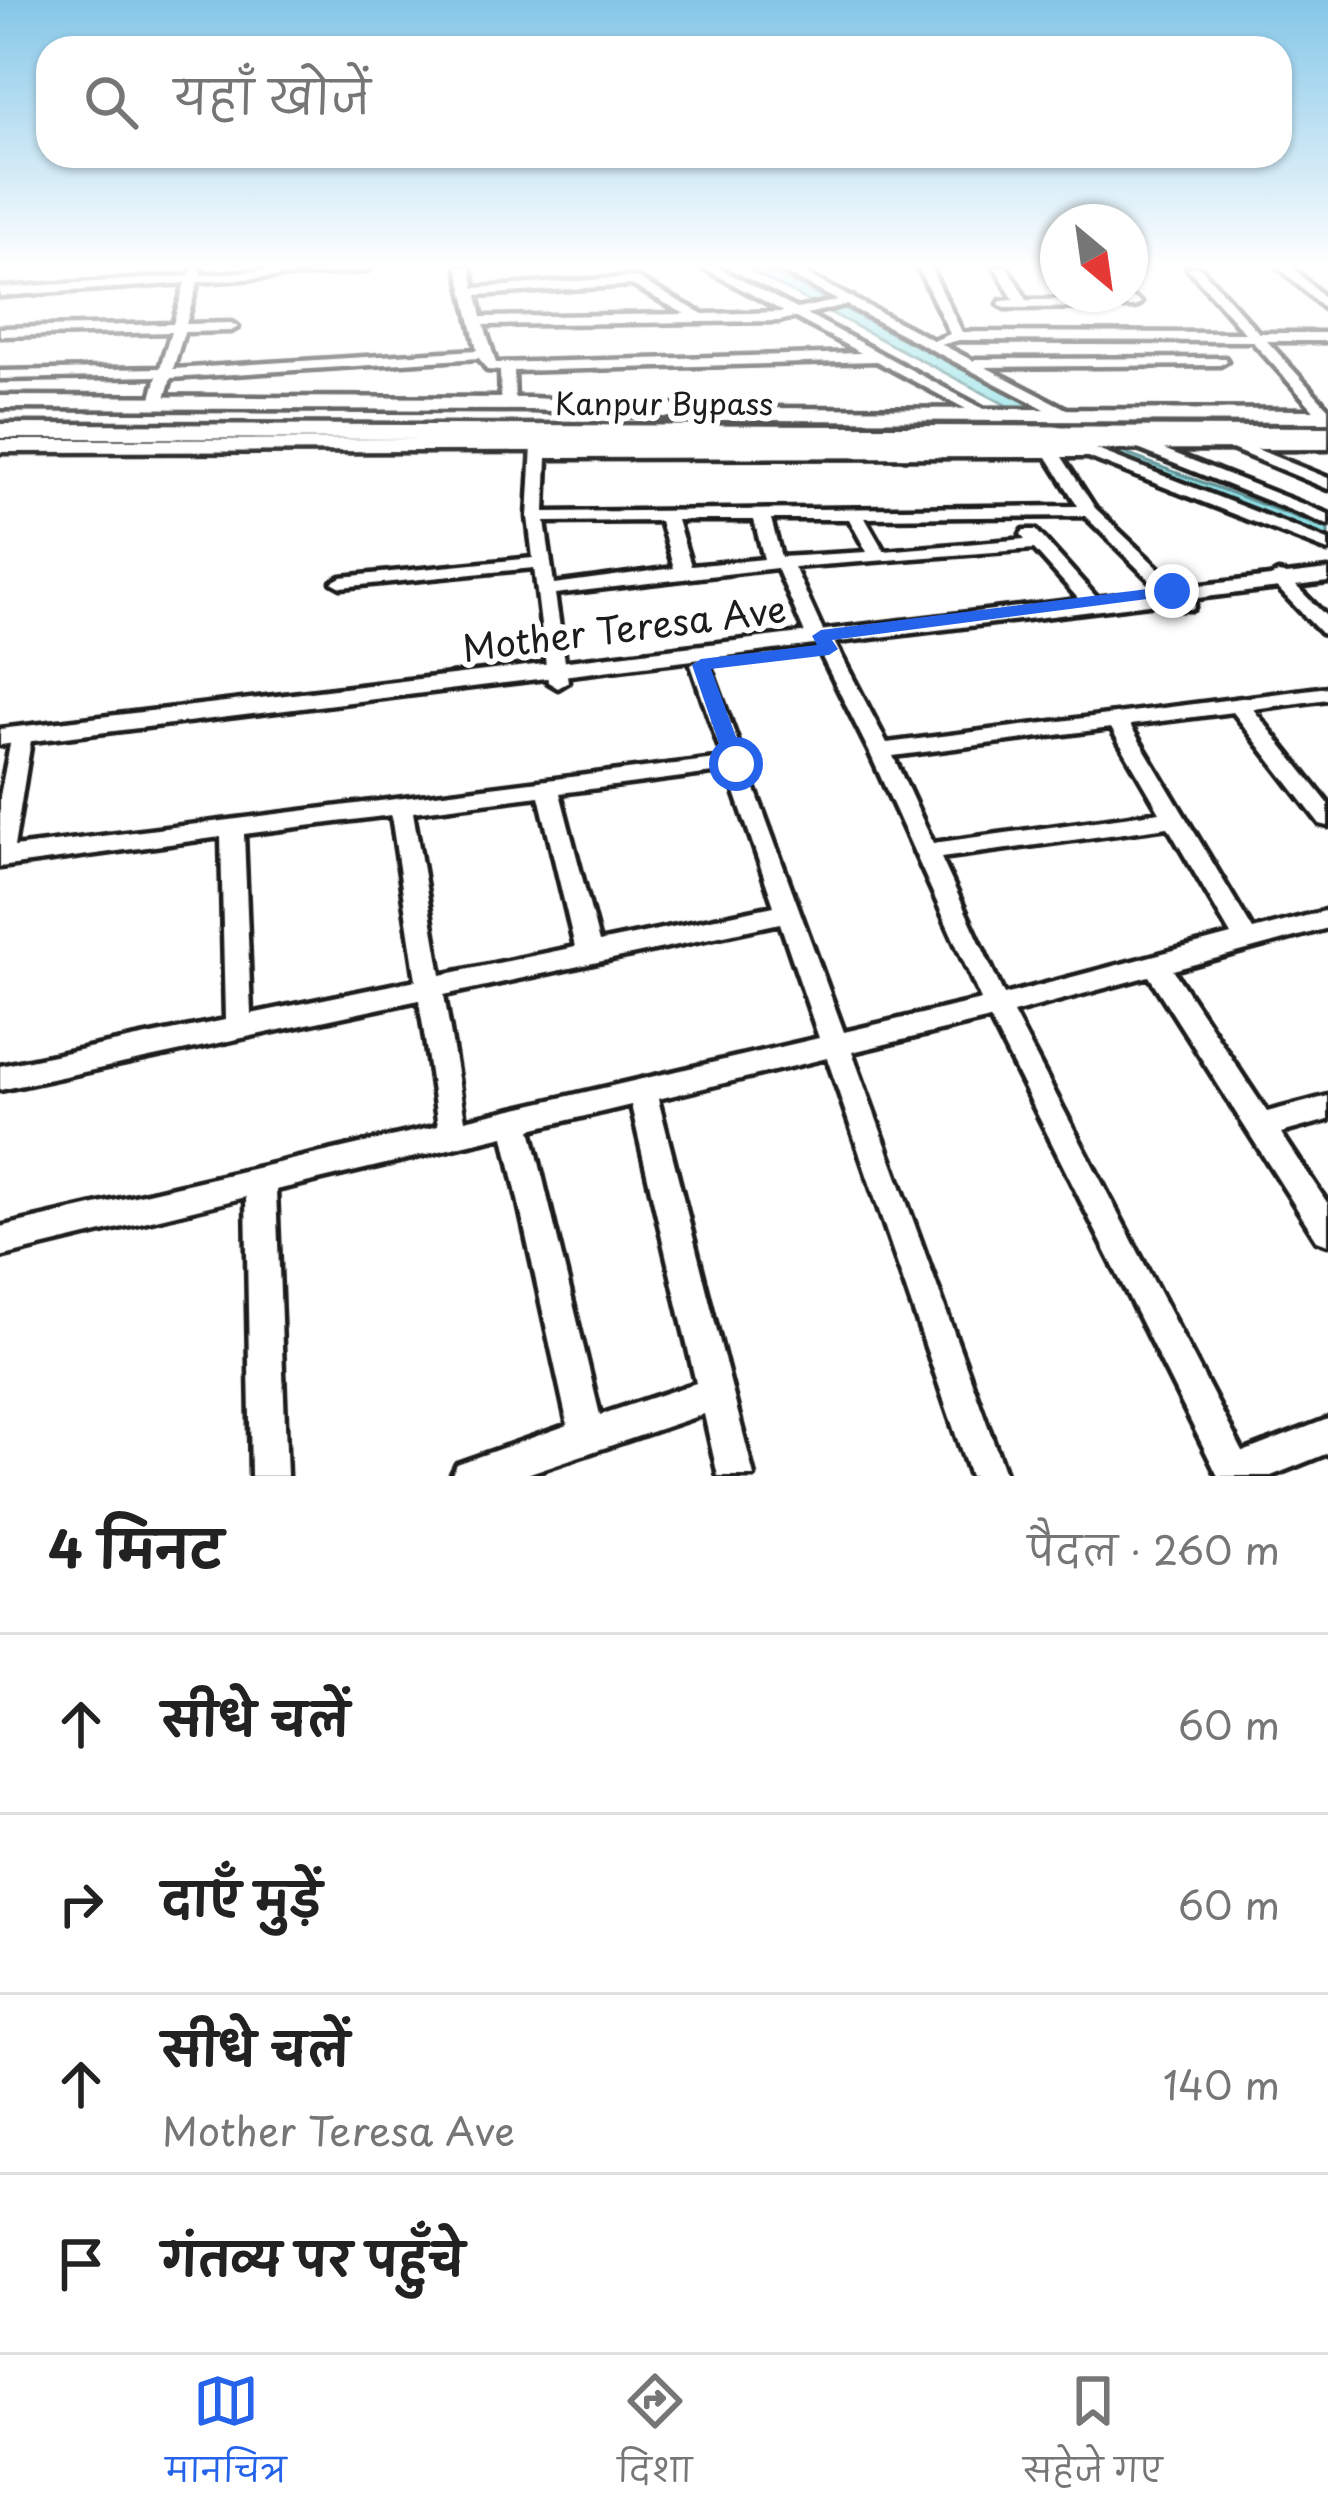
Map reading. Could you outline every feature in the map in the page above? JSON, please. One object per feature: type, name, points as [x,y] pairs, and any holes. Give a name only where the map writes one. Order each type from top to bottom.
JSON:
[{"type":"highway","points":[[0,406],[431,412],[500,419]]},
{"type":"highway","name":"Kanpur Bypass","points":[[500,419],[1328,439]]},
{"type":"highway","name":"Kanpur Bypass","points":[[0,434],[500,419],[1328,419]]},
{"type":"highway","points":[[0,434],[55,439],[409,440],[500,419]]},
{"type":"main road","points":[[0,406],[157,402],[500,419],[723,414],[1328,419]]},
{"type":"main road","points":[[0,434],[541,449],[1072,448],[1328,439]]},
{"type":"street","points":[[157,402],[176,336]]},
{"type":"street","points":[[480,336],[489,365],[507,367],[879,357]]},
{"type":"street","points":[[845,336],[988,415]]},
{"type":"street","points":[[919,336],[1064,415]]},
{"type":"street","points":[[938,344],[957,336],[1328,337]]},
{"type":"street","points":[[1258,336],[1328,419]]},
{"type":"street","points":[[0,375],[164,373],[484,354]]},
{"type":"street","points":[[976,363],[1220,362]]},
{"type":"street","points":[[500,419],[507,367]]},
{"type":"street","points":[[1129,444],[1328,520]]},
{"type":"street","points":[[1232,444],[1328,484]]},
{"type":"street","points":[[1072,448],[1090,511],[1179,598]]},
{"type":"street","points":[[1072,448],[1328,546]]},
{"type":"street","points":[[541,449],[536,517],[557,676]]},
{"type":"street","points":[[536,517],[1090,511]]},
{"type":"street","points":[[1010,512],[1090,602]]},
{"type":"street","points":[[854,513],[878,557]]},
{"type":"street","points":[[761,514],[778,562],[880,751],[997,1007],[1232,1475],[1328,1436]]},
{"type":"street","points":[[667,515],[685,572]]},
{"type":"street","points":[[546,590],[778,562],[1038,543]]},
{"type":"street","points":[[341,583],[542,562]]},
{"type":"street","points":[[736,764],[0,858],[10,743],[557,676],[701,665],[822,640],[1328,576]]},
{"type":"street","points":[[1285,585],[1328,590]]},
{"type":"street","points":[[1285,585],[1328,629]]},
{"type":"street","name":"Mother Teresa Ave","points":[[557,676],[1090,602],[1179,598]]},
{"type":"street","points":[[701,665],[988,1476]]},
{"type":"street","points":[[880,751],[1328,693]]},
{"type":"street","points":[[1239,704],[1328,818]]},
{"type":"street","points":[[1118,720],[1246,940]]},
{"type":"street","points":[[548,788],[589,953]]},
{"type":"street","points":[[401,806],[454,1137]]},
{"type":"street","points":[[926,852],[1175,818]]},
{"type":"street","points":[[232,828],[238,1027]]},
{"type":"street","points":[[0,1078],[787,912]]},
{"type":"street","points":[[0,1242],[997,1007],[1328,919]]},
{"type":"street","points":[[1155,964],[1328,1231]]},
{"type":"street","points":[[642,1092],[736,1476]]},
{"type":"street","points":[[1263,1126],[1328,1108]]},
{"type":"street","points":[[515,1123],[589,1436]]},
{"type":"street","points":[[261,1183],[268,1476]]},
{"type":"street","points":[[470,1476],[716,1393]]},
{"type":"water","points":[[874,336],[896,336],[1129,455],[1328,529],[1328,541],[1100,454]]},
{"type":"route","points":[[736,764],[701,665],[829,649],[821,636],[1172,591]]}]
